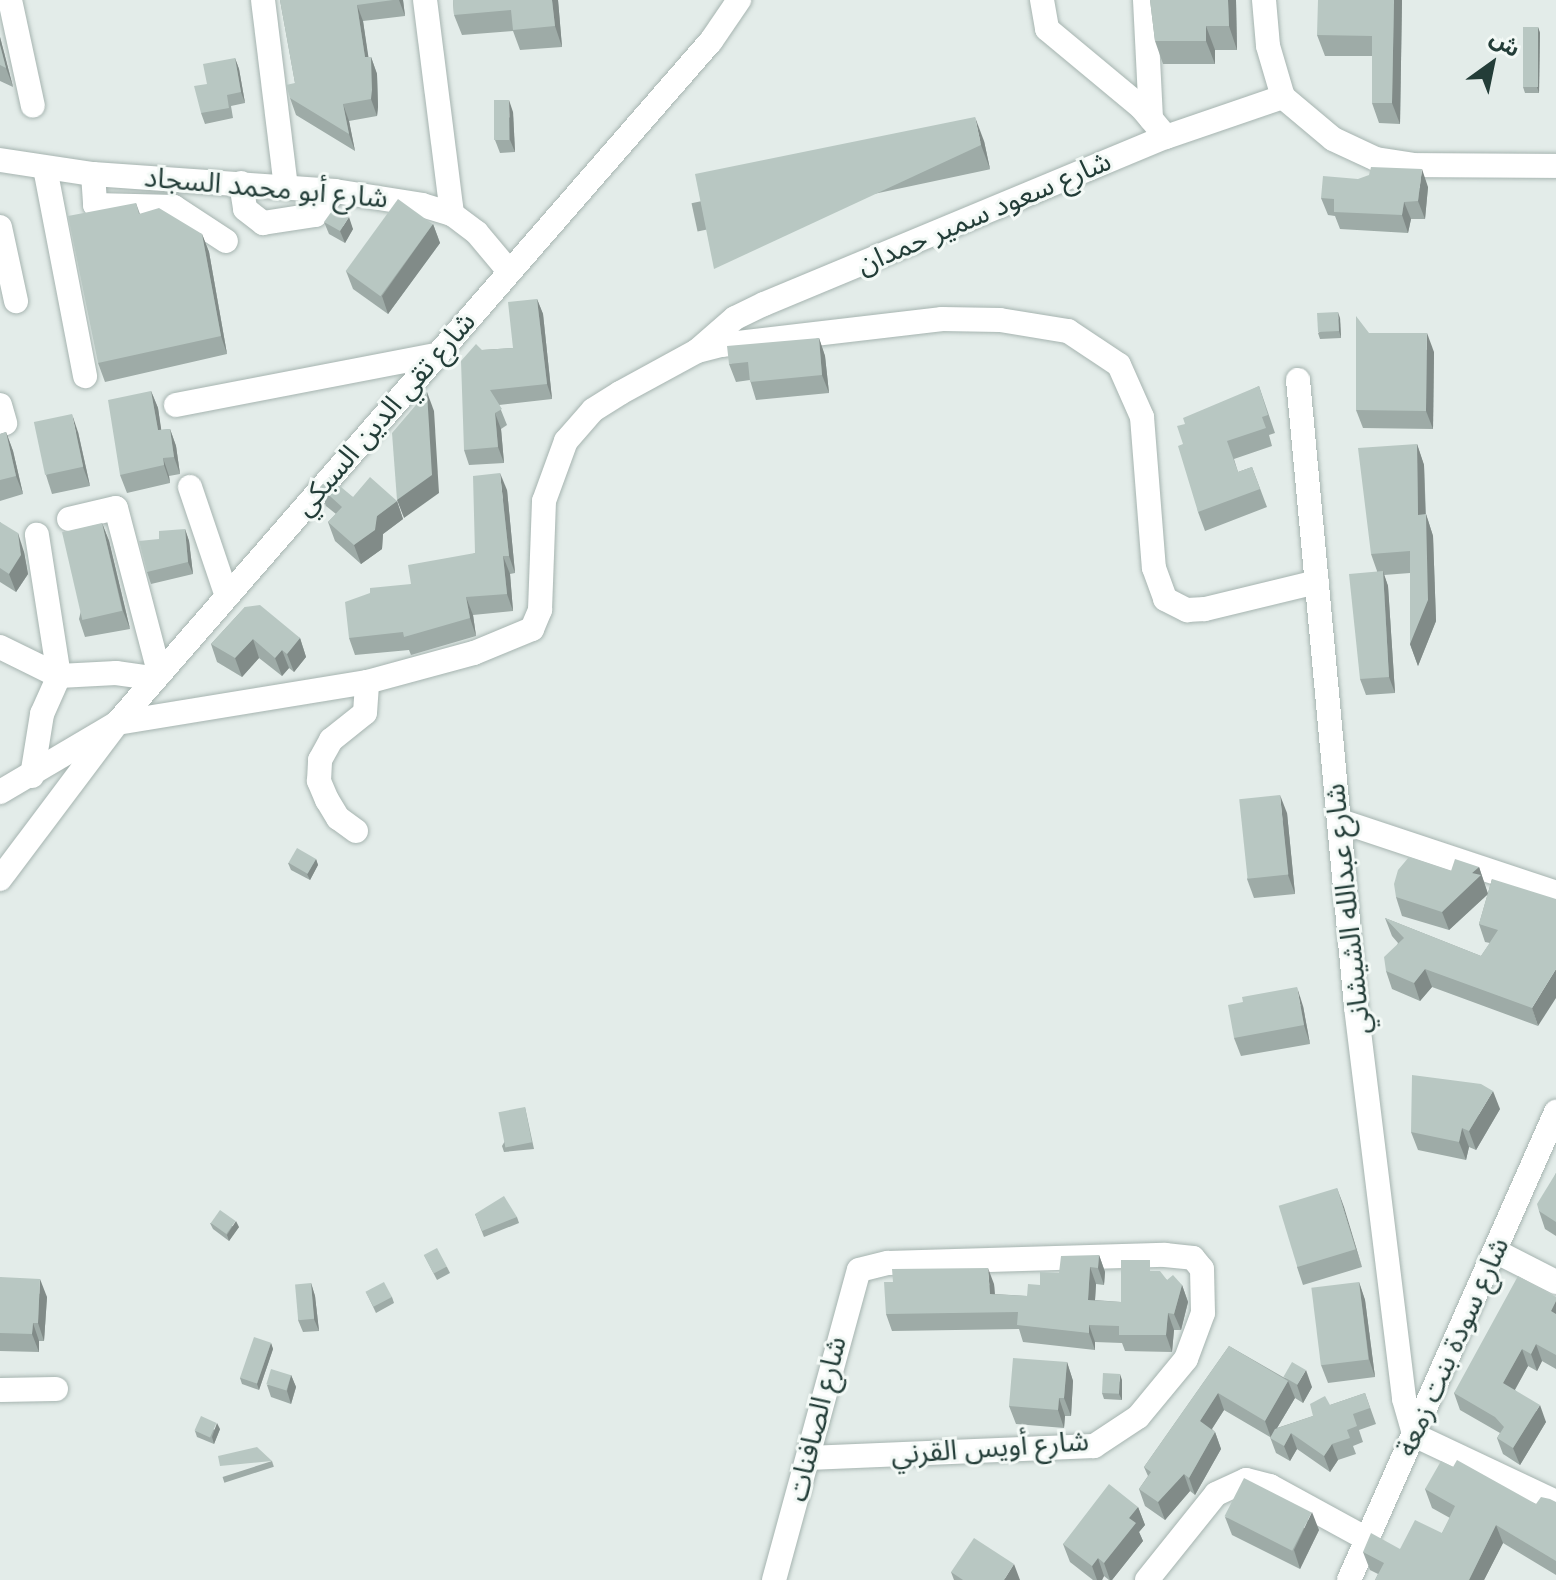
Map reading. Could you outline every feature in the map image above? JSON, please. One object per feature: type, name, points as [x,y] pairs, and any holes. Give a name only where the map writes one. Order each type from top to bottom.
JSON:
[{"type":"street","points":[[10,0],[33,106]]},
{"type":"street","points":[[263,0],[286,187]]},
{"type":"street","points":[[425,0],[452,214]]},
{"type":"street","name":"شارع تقي الدين السبكي","points":[[0,792],[32,776],[117,723],[508,270],[711,41],[739,0]]},
{"type":"street","points":[[1042,0],[1047,29],[1158,128]]},
{"type":"street","points":[[1145,0],[1158,128]]},
{"type":"street","points":[[1264,0],[1268,46],[1283,97],[1333,139],[1376,159],[1412,165],[1556,166]]},
{"type":"street","name":"شارع سعود سمير حمدان","points":[[367,682],[506,642],[532,629],[540,610],[544,501],[566,441],[593,410],[697,351],[735,318],[1158,128],[1283,97]]},
{"type":"street","name":"شارع أبو محمد السجاد","points":[[0,160],[93,174],[335,191],[452,214],[477,233],[508,270]]},
{"type":"street","points":[[45,168],[85,376]]},
{"type":"street","points":[[93,174],[95,205],[174,207],[226,241]]},
{"type":"street","points":[[241,183],[245,209],[263,223],[315,215],[335,191]]},
{"type":"street","points":[[0,227],[16,301]]},
{"type":"street","name":"شارع سعود سمير حمدان","points":[[697,351],[832,329],[942,319],[1000,320],[1068,331],[1119,365],[1142,417],[1154,568],[1165,599],[1187,610],[1205,609],[1317,582]]},
{"type":"street","points":[[176,405],[435,355]]},
{"type":"street","name":"شارع عبدالله الشيشاني","points":[[1298,380],[1391,1313],[1414,1435]]},
{"type":"street","points":[[190,487],[227,596]]},
{"type":"street","points":[[0,647],[59,676],[116,673],[156,675],[116,508],[69,519]]},
{"type":"street","points":[[32,776],[42,714],[59,676],[37,535]]},
{"type":"street","points":[[0,879],[117,723],[367,682],[365,713],[331,740],[320,760],[319,781],[327,800],[338,818],[356,831]]},
{"type":"street","points":[[1340,821],[1556,893]]},
{"type":"street","name":"شارع سودة بنت زمعة","points":[[1349,1580],[1497,1252],[1556,1112]]},
{"type":"street","points":[[1497,1252],[1556,1282]]},
{"type":"street","name":"شارع أويس القرني","points":[[808,1458],[1094,1446],[1138,1417],[1171,1380],[1195,1338],[1207,1288],[1202,1269],[1193,1258],[1180,1256],[870,1265]]},
{"type":"street","name":"شارع الصافنات","points":[[774,1580],[853,1280],[870,1265]]},
{"type":"street","points":[[0,1390],[56,1389]]},
{"type":"street","points":[[1414,1435],[1556,1502]]},
{"type":"street","points":[[1147,1580],[1216,1494],[1246,1480],[1270,1486],[1367,1539]]},
{"type":"building","points":[[280,0],[393,0],[357,5],[365,57],[371,57],[372,90],[371,99],[343,104],[349,134],[290,98],[286,85],[295,83]]},
{"type":"building","points":[[453,0],[552,0],[555,26],[513,30],[511,10],[454,15]]},
{"type":"building","points":[[1150,0],[1228,0],[1229,26],[1206,26],[1206,41],[1155,41]]},
{"type":"building","points":[[1318,0],[1394,0],[1392,103],[1372,103],[1372,36],[1317,35]]},
{"type":"building","points":[[1523,27],[1538,27],[1538,87],[1523,87]]},
{"type":"building","points":[[0,45],[6,68],[0,65]]},
{"type":"building","points":[[235,58],[241,92],[227,95],[229,108],[201,113],[194,86],[207,84],[203,64]]},
{"type":"building","points":[[494,100],[509,100],[509,140],[494,140]]},
{"type":"building","points":[[975,117],[981,145],[714,269],[695,174]]},
{"type":"building","points":[[1371,167],[1422,169],[1418,201],[1404,202],[1402,215],[1334,212],[1334,199],[1321,198],[1323,176],[1358,179],[1369,175]]},
{"type":"building","points":[[398,199],[433,224],[380,296],[346,271]]},
{"type":"building","points":[[136,203],[139,214],[159,208],[202,234],[221,336],[98,363],[68,216]]},
{"type":"building","points":[[334,208],[347,211],[349,217],[340,231],[324,222]]},
{"type":"building","points":[[537,299],[547,384],[490,390],[502,409],[495,413],[498,447],[464,450],[461,361],[476,344],[482,350],[513,348],[508,302]]},
{"type":"building","points":[[1338,312],[1339,331],[1318,332],[1317,313]]},
{"type":"building","points":[[1356,316],[1369,333],[1427,333],[1426,411],[1356,410]]},
{"type":"building","points":[[819,338],[822,375],[750,382],[748,362],[729,364],[727,346]]},
{"type":"building","points":[[1259,386],[1268,415],[1262,417],[1266,428],[1227,441],[1238,472],[1252,467],[1260,489],[1198,512],[1178,446],[1183,444],[1177,426],[1185,424],[1183,418]]},
{"type":"building","points":[[151,391],[158,430],[170,429],[174,457],[163,458],[164,465],[120,475],[108,400]]},
{"type":"building","points":[[427,392],[432,475],[397,500],[392,433]]},
{"type":"building","points":[[72,414],[83,467],[45,475],[34,422]]},
{"type":"building","points":[[6,432],[16,476],[0,480],[0,434]]},
{"type":"building","points":[[1417,444],[1418,515],[1426,514],[1428,600],[1410,644],[1410,551],[1371,554],[1358,448]]},
{"type":"building","points":[[500,473],[509,556],[503,556],[507,594],[466,597],[470,618],[404,637],[403,632],[349,638],[345,602],[370,593],[370,588],[411,584],[408,565],[475,553],[473,476]]},
{"type":"building","points":[[329,477],[353,497],[370,477],[397,501],[377,516],[375,530],[354,545],[328,522],[342,507],[320,487]]},
{"type":"building","points":[[0,522],[18,533],[21,555],[9,574],[0,568]]},
{"type":"building","points":[[102,523],[122,611],[82,620],[62,532]]},
{"type":"building","points":[[185,529],[188,562],[147,572],[139,541],[159,539],[159,531]]},
{"type":"building","points":[[1383,571],[1389,677],[1360,679],[1349,574]]},
{"type":"building","points":[[260,605],[300,638],[287,654],[282,650],[275,658],[253,639],[235,658],[211,644],[245,607]]},
{"type":"building","points":[[1280,795],[1288,875],[1248,879],[1239,799]]},
{"type":"building","points":[[297,848],[316,859],[308,874],[288,863]]},
{"type":"building","points":[[1409,857],[1451,871],[1455,859],[1479,867],[1472,873],[1481,875],[1442,912],[1396,897],[1394,884],[1398,870]]},
{"type":"building","points":[[1492,879],[1556,899],[1556,969],[1532,1008],[1425,969],[1414,983],[1386,971],[1384,957],[1404,938],[1385,918],[1481,956],[1498,930],[1479,924]]},
{"type":"building","points":[[1297,987],[1304,1025],[1234,1038],[1228,1005],[1243,1002],[1242,997]]},
{"type":"building","points":[[1412,1075],[1481,1084],[1493,1091],[1469,1131],[1462,1128],[1459,1142],[1411,1132]]},
{"type":"building","points":[[525,1107],[532,1142],[505,1147],[498,1112]]},
{"type":"building","points":[[1556,1173],[1556,1222],[1539,1211],[1537,1204]]},
{"type":"building","points":[[1337,1188],[1356,1249],[1297,1267],[1279,1206]]},
{"type":"building","points":[[504,1196],[517,1217],[482,1231],[475,1214]]},
{"type":"building","points":[[220,1210],[236,1221],[226,1234],[211,1223]]},
{"type":"building","points":[[437,1248],[447,1267],[434,1274],[424,1255]]},
{"type":"building","points":[[1099,1255],[1098,1268],[1090,1267],[1088,1300],[1121,1302],[1121,1260],[1150,1260],[1150,1271],[1160,1271],[1167,1280],[1173,1275],[1182,1285],[1174,1314],[1168,1313],[1166,1335],[1119,1335],[1119,1326],[1089,1325],[1089,1333],[1017,1325],[1018,1312],[886,1314],[884,1282],[893,1282],[892,1269],[988,1268],[990,1294],[1027,1296],[1028,1284],[1040,1285],[1040,1272],[1059,1273],[1061,1256]]},
{"type":"building","points":[[1518,1276],[1556,1297],[1551,1311],[1556,1314],[1556,1355],[1536,1344],[1531,1354],[1522,1349],[1503,1383],[1540,1405],[1513,1448],[1497,1438],[1504,1427],[1495,1417],[1454,1393]]},
{"type":"building","points":[[0,1277],[40,1279],[38,1323],[33,1323],[32,1334],[0,1333]]},
{"type":"building","points":[[384,1282],[392,1297],[373,1307],[365,1292]]},
{"type":"building","points":[[1359,1282],[1369,1359],[1321,1365],[1311,1288]]},
{"type":"building","points":[[311,1283],[314,1319],[298,1320],[295,1284]]},
{"type":"building","points":[[254,1337],[271,1343],[257,1384],[240,1378]]},
{"type":"building","points":[[1229,1346],[1288,1381],[1265,1421],[1218,1393],[1200,1421],[1215,1432],[1189,1478],[1184,1474],[1158,1502],[1139,1489],[1151,1472],[1144,1467]]},
{"type":"building","points":[[1013,1358],[1067,1362],[1064,1398],[1059,1398],[1058,1410],[1009,1406]]},
{"type":"building","points":[[1292,1362],[1306,1370],[1297,1385],[1284,1377]]},
{"type":"building","points":[[271,1369],[291,1375],[286,1390],[266,1384]]},
{"type":"building","points":[[1103,1373],[1120,1374],[1119,1394],[1102,1393]]},
{"type":"building","points":[[1365,1393],[1370,1408],[1353,1414],[1357,1426],[1347,1430],[1350,1438],[1332,1444],[1324,1456],[1291,1433],[1284,1446],[1270,1438],[1275,1429],[1313,1416],[1310,1404],[1325,1396],[1330,1405]]},
{"type":"building","points":[[201,1416],[217,1423],[210,1438],[194,1431]]},
{"type":"building","points":[[257,1447],[272,1461],[220,1466],[218,1456]]},
{"type":"building","points":[[1457,1460],[1536,1504],[1541,1497],[1556,1502],[1556,1561],[1496,1525],[1469,1580],[1375,1580],[1384,1563],[1363,1552],[1371,1533],[1400,1549],[1415,1520],[1442,1533],[1455,1506],[1425,1489],[1441,1461],[1453,1467]]},
{"type":"building","points":[[1244,1478],[1312,1513],[1292,1551],[1224,1516]]},
{"type":"building","points":[[1109,1484],[1138,1507],[1129,1518],[1136,1523],[1104,1563],[1098,1558],[1092,1566],[1063,1544]]},
{"type":"building","points":[[974,1538],[1014,1564],[1004,1580],[963,1580],[951,1572]]}]
